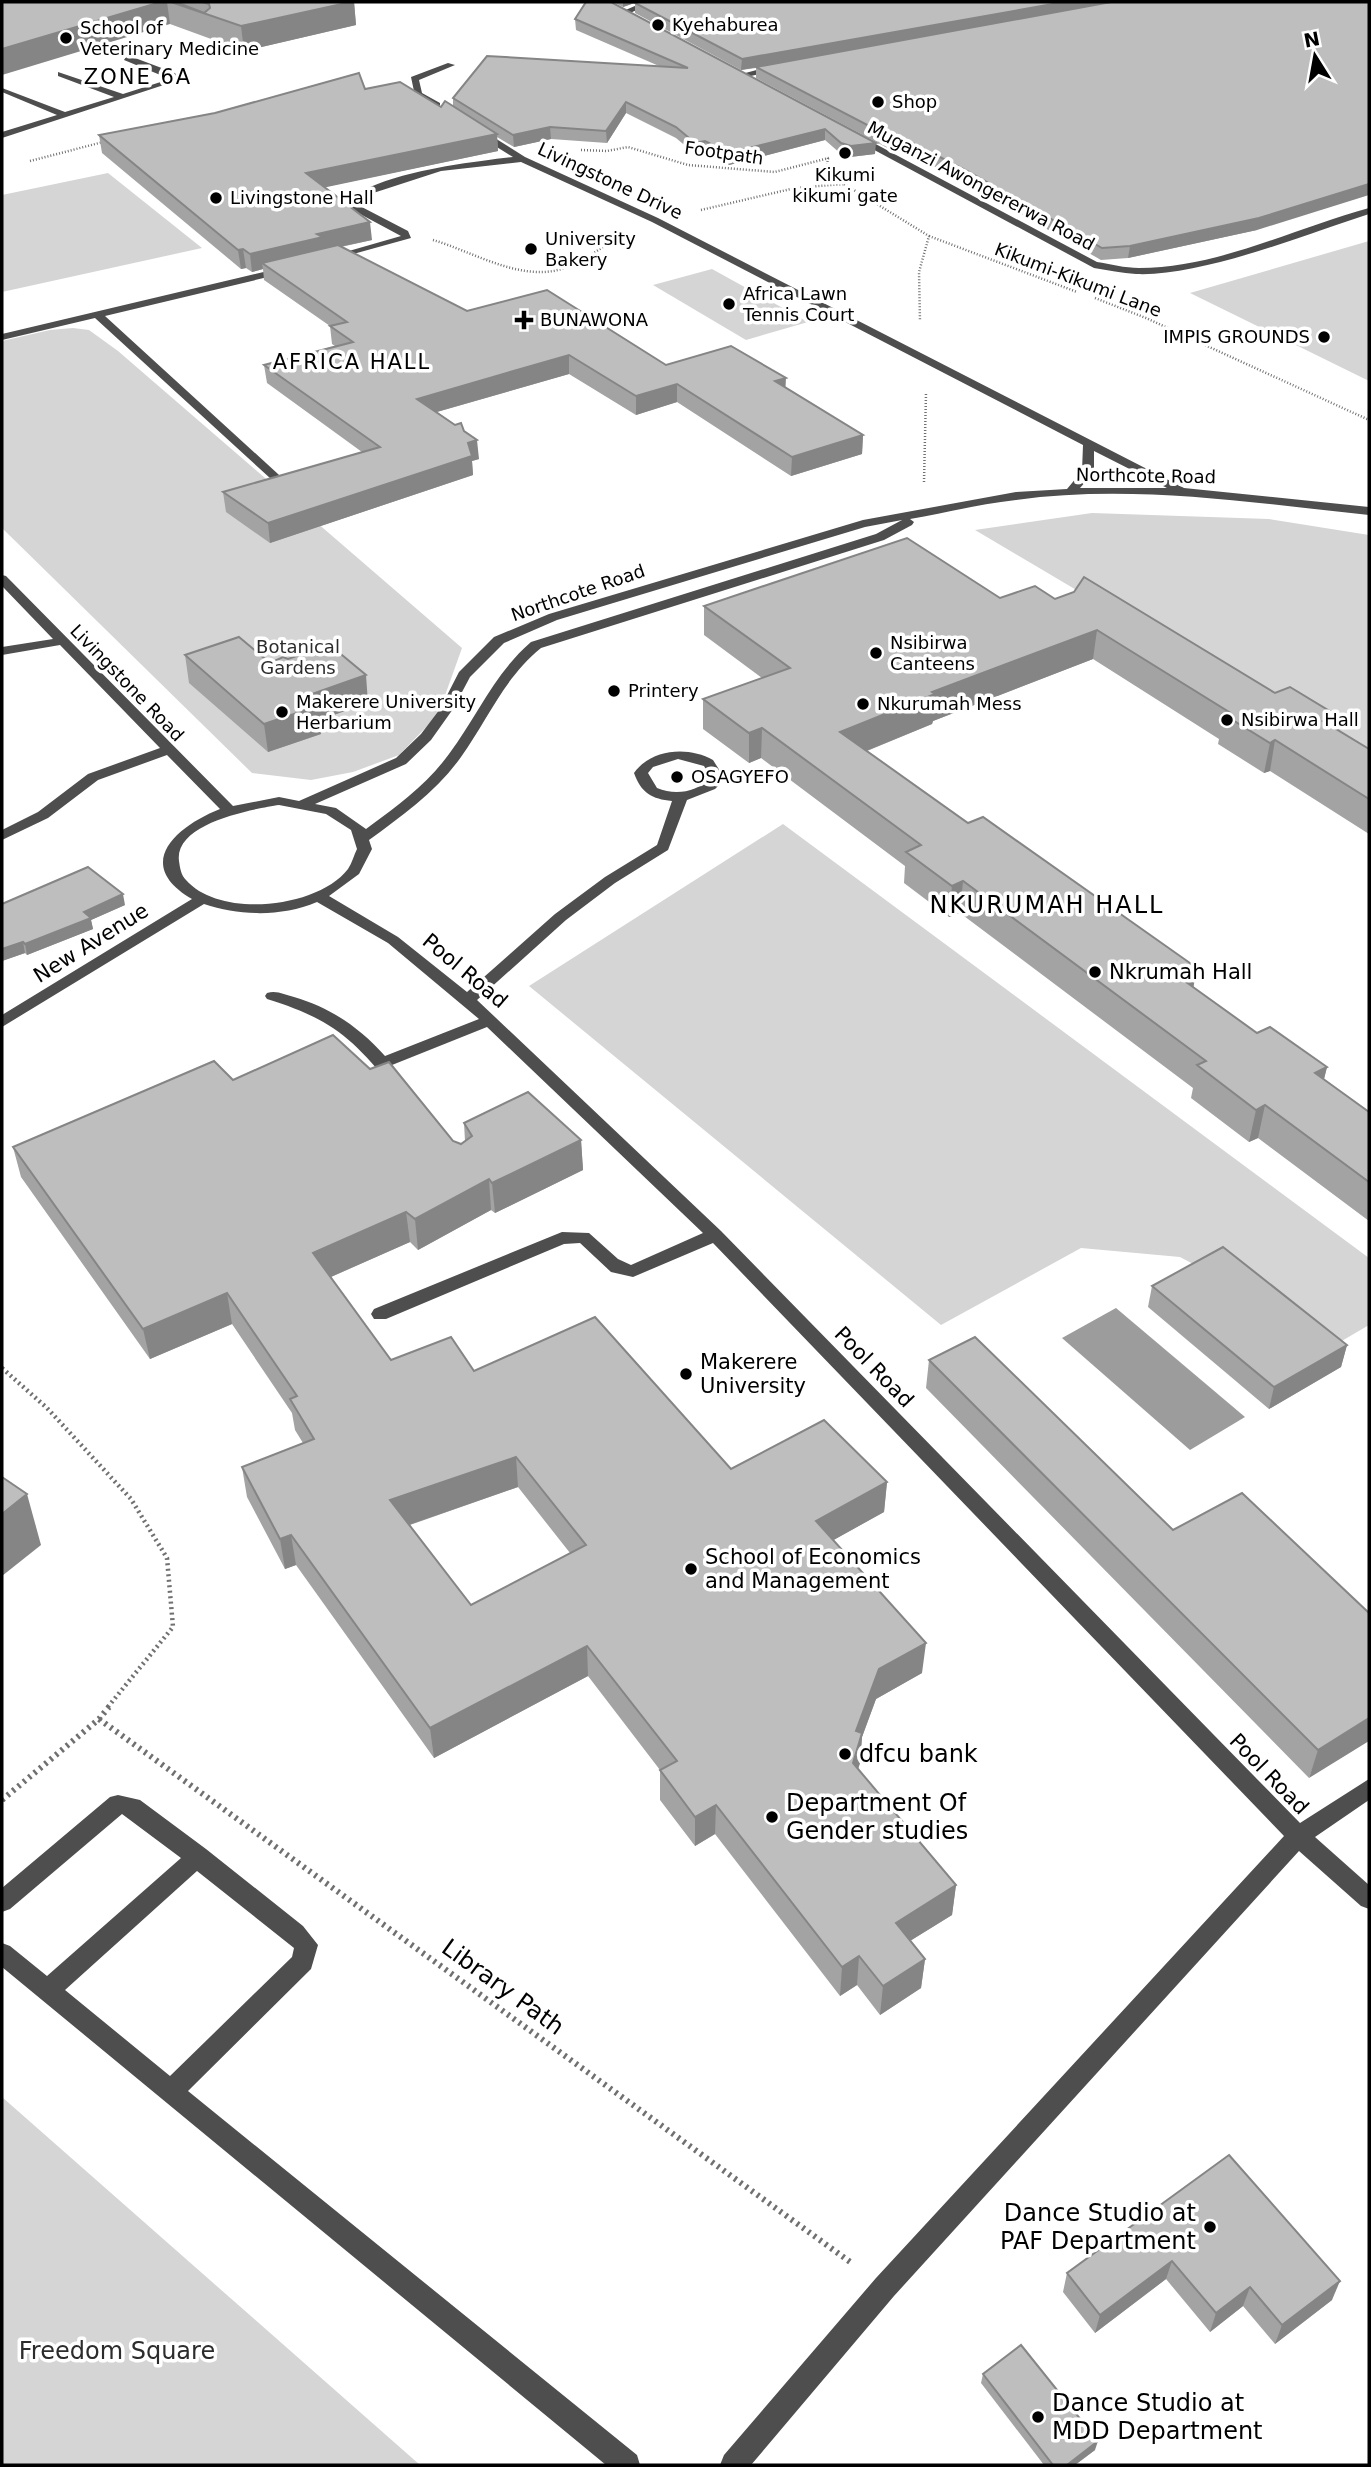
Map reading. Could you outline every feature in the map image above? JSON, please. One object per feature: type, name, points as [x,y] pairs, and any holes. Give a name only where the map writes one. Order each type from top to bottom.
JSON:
[{"type":"street","points":[[625,12],[650,2]]},
{"type":"street","points":[[613,7],[635,18]]},
{"type":"street","points":[[2,135],[175,80],[172,75],[127,58]]},
{"type":"street","points":[[743,75],[793,64]]},
{"type":"street","points":[[442,108],[418,93],[414,79],[451,65]]},
{"type":"street","points":[[732,69],[754,81]]},
{"type":"street","points":[[61,74],[122,97]]},
{"type":"street","points":[[5,90],[65,115]]},
{"type":"street","points":[[464,123],[522,159]]},
{"type":"street","name":"Muganzi Awongererwa Road","points":[[850,133],[1094,265],[1120,270],[1155,271],[1196,263],[1369,211]]},
{"type":"street","name":"Livingstone Drive","points":[[405,233],[350,205],[351,200],[371,188],[440,168],[522,159],[655,220],[1185,492]]},
{"type":"street","points":[[323,261],[401,242],[406,238],[405,233]]},
{"type":"street","points":[[2,337],[297,267]]},
{"type":"street","points":[[99,316],[286,487]]},
{"type":"street","points":[[1070,492],[1088,472],[1089,445]]},
{"type":"street","name":"Northcote Road","points":[[304,803],[401,761],[426,737],[446,709],[464,675],[480,656],[499,640],[523,628],[863,524],[1016,496],[1070,492],[1185,492],[1369,511]]},
{"type":"street","name":"Northcote Road","points":[[363,838],[408,804],[453,758],[504,673],[536,645],[880,537],[923,514]]},
{"type":"street","name":"Livingstone Road","points":[[2,579],[228,810]]},
{"type":"street","points":[[2,650],[62,642]]},
{"type":"street","points":[[2,836],[43,815],[93,777],[167,750]]},
{"type":"street","points":[[677,755],[708,762],[716,770],[718,779],[711,788],[681,797],[650,790],[642,782],[641,773],[654,761],[677,755]]},
{"type":"street","points":[[468,1000],[530,939],[620,871],[663,847],[681,797]]},
{"type":"street","points":[[279,801],[304,803],[345,817],[363,838],[361,864],[352,876],[320,897],[284,906],[247,909],[202,899],[179,881],[173,870],[172,859],[183,836],[195,825],[228,810],[279,801]]},
{"type":"street","name":"Pool Road","points":[[320,897],[393,940],[490,1020],[715,1235],[1298,1836],[1369,1899]]},
{"type":"street","name":"New Avenue","points":[[2,1022],[202,899]]},
{"type":"street","points":[[273,996],[320,1010],[346,1025],[383,1063],[407,1094]]},
{"type":"street","points":[[383,1063],[490,1020]]},
{"type":"street","points":[[380,1314],[562,1238],[583,1237],[610,1265],[623,1271],[633,1271],[715,1235]]},
{"type":"street","points":[[734,2465],[885,2287],[1298,1836],[1369,1788]]},
{"type":"street","points":[[2,1902],[118,1804],[131,1807],[198,1856],[295,1933],[306,1945],[303,1962],[172,2090]]},
{"type":"street","points":[[48,1990],[198,1856]]},
{"type":"street","points":[[2,1953],[627,2465]]},
{"type":"path","points":[[23,163],[110,141]]},
{"type":"path","name":"Footpath","points":[[522,159],[552,148],[607,151],[628,147],[688,164],[775,172],[841,154]]},
{"type":"path","points":[[828,158],[827,166],[844,184]]},
{"type":"path","points":[[405,233],[459,246],[531,272],[558,271],[655,220],[795,188],[844,184]]},
{"type":"path","name":"Kikumi-Kikumi Lane","points":[[844,184],[929,236],[1146,318],[1369,420]]},
{"type":"path","points":[[923,514],[926,361],[918,282],[921,257],[929,236]]},
{"type":"path","points":[[2,1368],[47,1408],[131,1499],[167,1558],[173,1627],[99,1719],[2,1800]]},
{"type":"path","name":"Library Path","points":[[99,1719],[885,2287]]},
{"type":"green space","points":[[108,173],[202,248],[2,292],[2,195]]},
{"type":"green space","name":"IMPIS GROUNDS","points":[[1369,241],[1369,381],[1190,293]]},
{"type":"green space","name":"Africa Lawn Tennis Court","points":[[712,269],[808,322],[746,340],[653,285]]},
{"type":"green space","name":"Botanical Gardens","points":[[50,330],[89,330],[118,351],[462,648],[438,715],[399,755],[353,772],[311,780],[252,773],[2,528],[2,341]]},
{"type":"green space","points":[[1092,513],[1269,519],[1369,535],[1369,763],[975,530]]},
{"type":"green space","points":[[783,824],[1369,1258],[1369,1325],[1340,1342],[1180,1257],[1081,1248],[941,1325],[529,986]]},
{"type":"green space","name":"Freedom Square","points":[[2,2097],[420,2465],[2,2465]]},
{"type":"shaded area","points":[[1116,1308],[1245,1417],[1190,1450],[1062,1338]]},
{"type":"building","points":[[2,2],[161,2],[2,49]]},
{"type":"building","points":[[171,2],[204,13],[210,8],[209,4],[202,2],[351,2],[241,26]]},
{"type":"building","points":[[586,2],[611,2],[876,143],[851,146],[841,143],[825,129],[729,153],[705,141],[695,143],[676,127],[626,102],[606,131],[550,127],[513,135],[453,98],[487,56],[688,68],[575,19]]},
{"type":"building","points":[[1064,2],[742,59],[635,3]]},
{"type":"building","points":[[1111,2],[1369,2],[1369,184],[1259,218],[1130,246],[1102,248],[969,172],[905,139],[896,140],[756,67]]},
{"type":"building","points":[[359,73],[365,89],[400,82],[441,107],[445,101],[497,134],[306,173],[370,222],[317,234],[323,237],[250,254],[243,249],[238,250],[99,135],[215,113]]},
{"type":"building","points":[[338,245],[467,311],[547,290],[666,365],[731,346],[786,378],[775,381],[863,435],[792,457],[677,384],[636,396],[569,355],[417,399],[455,425],[461,423],[464,431],[477,440],[468,443],[472,456],[268,523],[223,492],[380,447],[264,365],[353,342],[330,326],[347,322],[262,263]]},
{"type":"building","points":[[907,538],[1000,598],[1035,586],[1055,599],[1074,592],[1084,577],[1275,693],[1290,687],[1336,715],[1323,721],[1369,749],[1369,799],[1275,740],[1270,743],[1223,714],[1229,712],[1097,630],[932,692],[935,694],[840,732],[968,823],[983,817],[1197,968],[1179,977],[1257,1033],[1270,1027],[1327,1067],[1315,1073],[1369,1112],[1369,1182],[1265,1105],[1256,1110],[1197,1065],[1206,1061],[963,881],[952,886],[906,852],[921,845],[762,728],[749,733],[703,699],[790,668],[704,606]]},
{"type":"building","points":[[239,637],[270,663],[330,645],[366,675],[306,696],[318,706],[264,724],[185,655]]},
{"type":"building","points":[[88,867],[123,894],[84,912],[91,918],[25,944],[23,942],[2,949],[2,904]]},
{"type":"building","points":[[333,1035],[370,1069],[389,1062],[453,1141],[461,1144],[472,1136],[464,1123],[528,1092],[581,1140],[492,1183],[489,1179],[415,1219],[406,1212],[313,1253],[391,1360],[451,1337],[474,1371],[595,1317],[731,1469],[824,1420],[887,1482],[816,1521],[926,1643],[879,1669],[856,1731],[862,1733],[853,1763],[956,1885],[896,1923],[925,1959],[883,1986],[859,1956],[842,1967],[716,1805],[695,1817],[660,1770],[677,1761],[587,1646],[430,1728],[291,1535],[280,1539],[242,1467],[314,1439],[290,1399],[297,1396],[227,1293],[143,1329],[13,1147],[214,1061],[233,1080]],"holes":[[[516,1457],[586,1545],[471,1605],[390,1500]]]},
{"type":"building","points":[[1223,1247],[1347,1345],[1274,1387],[1152,1286]]},
{"type":"building","points":[[975,1337],[1173,1530],[1242,1493],[1369,1613],[1369,1718],[1318,1750],[929,1360]]},
{"type":"building","points":[[2,1477],[27,1494],[2,1514]]},
{"type":"building","name":"Dance Studio at PAF Department","points":[[1229,2155],[1340,2281],[1282,2325],[1250,2287],[1216,2313],[1172,2261],[1100,2315],[1067,2273]]},
{"type":"building","name":"Dance Studio at MDD Department","points":[[1021,2345],[1098,2441],[1067,2465],[1053,2465],[983,2374]]},
{"type":"place","name":"Kyehaburea","points":[[658,25]]},
{"type":"place","name":"School of Veterinary Medicine","points":[[66,38]]},
{"type":"place","name":"Shop","points":[[878,102]]},
{"type":"place","name":"Kikumi kikumi gate","points":[[845,153]]},
{"type":"place","name":"Livingstone Hall","points":[[216,198]]},
{"type":"place","name":"University Bakery","points":[[531,249]]},
{"type":"place","name":"Africa Lawn Tennis Court","points":[[729,304]]},
{"type":"place","name":"BUNAWONA","points":[[524,320]]},
{"type":"place","name":"IMPIS GROUNDS","points":[[1324,337]]},
{"type":"place","name":"Nsibirwa Canteens","points":[[876,653]]},
{"type":"place","name":"Printery","points":[[614,691]]},
{"type":"place","name":"Nkurumah Mess","points":[[863,704]]},
{"type":"place","name":"Makerere University Herbarium","points":[[282,712]]},
{"type":"place","name":"Nsibirwa Hall","points":[[1227,720]]},
{"type":"place","name":"OSAGYEFO","points":[[677,777]]},
{"type":"place","name":"Nkrumah Hall","points":[[1095,972]]},
{"type":"place","name":"Makerere University","points":[[686,1374]]},
{"type":"place","name":"School of Economics and Management","points":[[691,1569]]},
{"type":"place","name":"dfcu bank","points":[[845,1754]]},
{"type":"place","name":"Department Of Gender studies","points":[[772,1817]]},
{"type":"place","name":"Dance Studio at PAF Department","points":[[1210,2227]]},
{"type":"place","name":"Dance Studio at MDD Department","points":[[1038,2417]]},
{"type":"district","name":"ZONE 6A","points":[[138,77]]},
{"type":"district","name":"AFRICA HALL","points":[[352,362]]},
{"type":"district","name":"NKURUMAH HALL","points":[[1047,905]]}]
